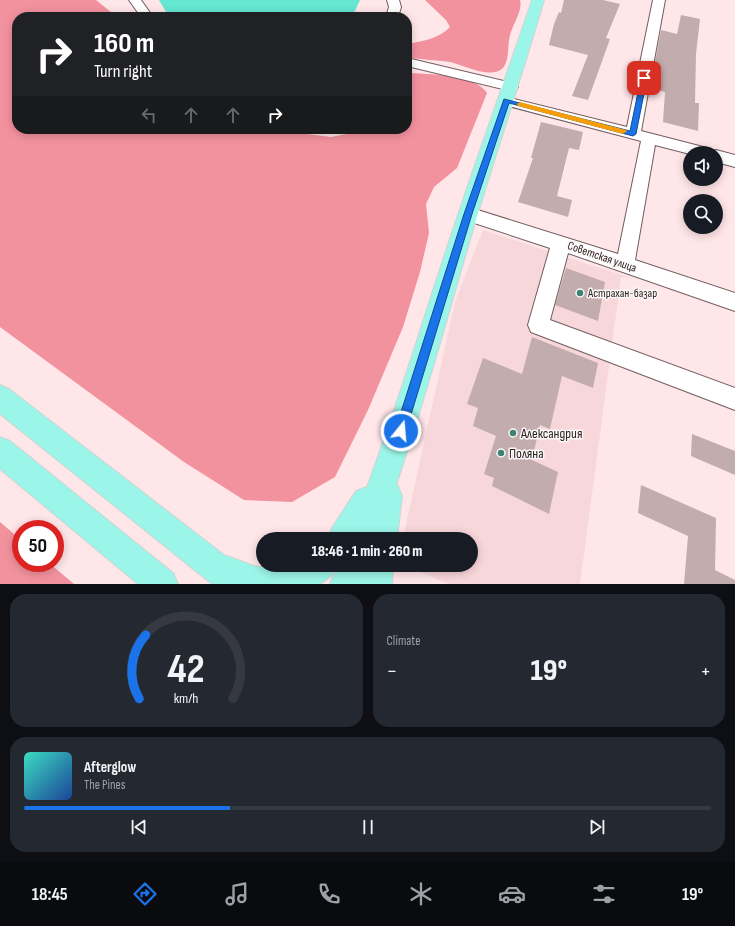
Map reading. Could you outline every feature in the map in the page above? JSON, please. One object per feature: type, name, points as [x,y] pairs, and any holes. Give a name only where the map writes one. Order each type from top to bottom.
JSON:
[{"type":"main road","points":[[365,532],[394,453],[468,214],[509,94],[538,0]]},
{"type":"main road","points":[[0,398],[237,584]]},
{"type":"main road","points":[[0,451],[162,584]]},
{"type":"main road","points":[[347,532],[394,453]]},
{"type":"main road","points":[[383,532],[394,453]]},
{"type":"main road","points":[[211,564],[254,582],[273,584]]},
{"type":"main road","points":[[278,584],[295,582],[311,572]]},
{"type":"main road","points":[[346,584],[350,572]]},
{"type":"main road","points":[[376,584],[377,572]]},
{"type":"street","points":[[135,0],[143,12]]},
{"type":"street","points":[[393,0],[395,7],[394,12]]},
{"type":"street","points":[[625,264],[659,0]]},
{"type":"street","points":[[412,64],[641,136],[683,147]]},
{"type":"street","points":[[723,158],[735,161]]},
{"type":"street","name":"Советская улица","points":[[468,214],[625,264],[735,302]]},
{"type":"street","points":[[561,243],[538,325],[735,399]]},
{"type":"shaded area","points":[[0,0],[96,0],[111,12],[12,12],[12,134],[307,134],[331,137],[346,134],[412,134],[412,73],[450,76],[462,79],[473,82],[487,93],[457,168],[434,187],[426,204],[429,233],[420,272],[403,327],[368,410],[335,477],[292,502],[244,500],[184,462],[0,327]]},
{"type":"shaded area","points":[[159,0],[360,0],[354,12],[166,12]]},
{"type":"shaded area","points":[[425,0],[520,0],[521,4],[509,39],[507,60],[503,68],[492,73],[477,71],[450,62],[412,58],[412,43],[436,37],[446,31],[450,27],[446,20]]},
{"type":"shaded area","points":[[483,230],[631,278],[621,277],[580,584],[448,584],[420,572],[478,572],[478,532],[405,532],[455,302]]},
{"type":"shaded area","points":[[0,522],[12,532],[12,572],[60,572],[74,584],[0,584]]},
{"type":"building","points":[[564,0],[603,0],[620,4],[606,38],[610,39],[588,100],[572,96],[588,55],[549,45],[554,24],[559,12],[561,13]]},
{"type":"building","points":[[681,15],[700,19],[696,54],[695,103],[699,103],[698,131],[663,122],[665,92],[650,88],[661,30],[677,34]]},
{"type":"building","points":[[541,122],[583,132],[579,150],[569,148],[557,196],[572,200],[568,217],[518,202],[533,158],[531,158]]},
{"type":"building","name":"Астрахан-базар","points":[[566,268],[605,282],[598,321],[555,305]]},
{"type":"building","name":"Александрия","points":[[532,337],[598,363],[593,388],[562,376],[550,429],[540,425],[532,460],[558,472],[549,514],[492,486],[494,478],[484,474],[496,436],[473,426],[478,408],[467,404],[483,358],[522,374]]},
{"type":"building","points":[[692,434],[735,451],[735,475],[691,456]]},
{"type":"building","points":[[641,485],[716,518],[715,570],[735,580],[735,584],[684,584],[688,536],[638,513]]},
{"type":"slow traffic","points":[[520,104],[623,131]]},
{"type":"place","name":"Астрахан-базар","points":[[580,293]]},
{"type":"place","name":"Александрия","points":[[513,433]]},
{"type":"place","name":"Поляна","points":[[501,453]]},
{"type":"route","points":[[401,431],[468,214],[506,101],[633,134],[644,78]]}]
